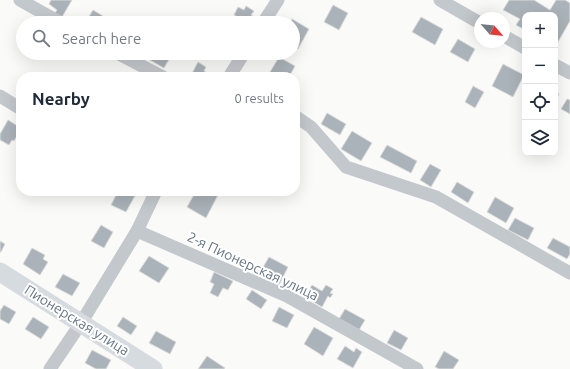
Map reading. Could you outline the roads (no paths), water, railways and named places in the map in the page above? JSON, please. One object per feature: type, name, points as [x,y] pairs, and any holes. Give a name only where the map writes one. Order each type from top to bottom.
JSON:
[{"type":"street","points":[[20,0],[49,16]]},
{"type":"street","points":[[440,0],[474,20]]},
{"type":"street","points":[[266,16],[274,1]]},
{"type":"street","points":[[510,39],[522,46]]},
{"type":"street","points":[[130,60],[153,72]]},
{"type":"street","points":[[234,72],[240,60]]},
{"type":"street","points":[[558,67],[570,73]]},
{"type":"street","points":[[0,96],[16,107]]},
{"type":"street","points":[[300,120],[312,128],[346,167],[436,197],[570,273]]},
{"type":"street","points":[[50,369],[137,230],[154,196]]},
{"type":"street","name":"2-я Пионерская улица","points":[[137,230],[288,296],[417,369]]},
{"type":"street","name":"Пионерская улица","points":[[0,272],[153,369]]}]
